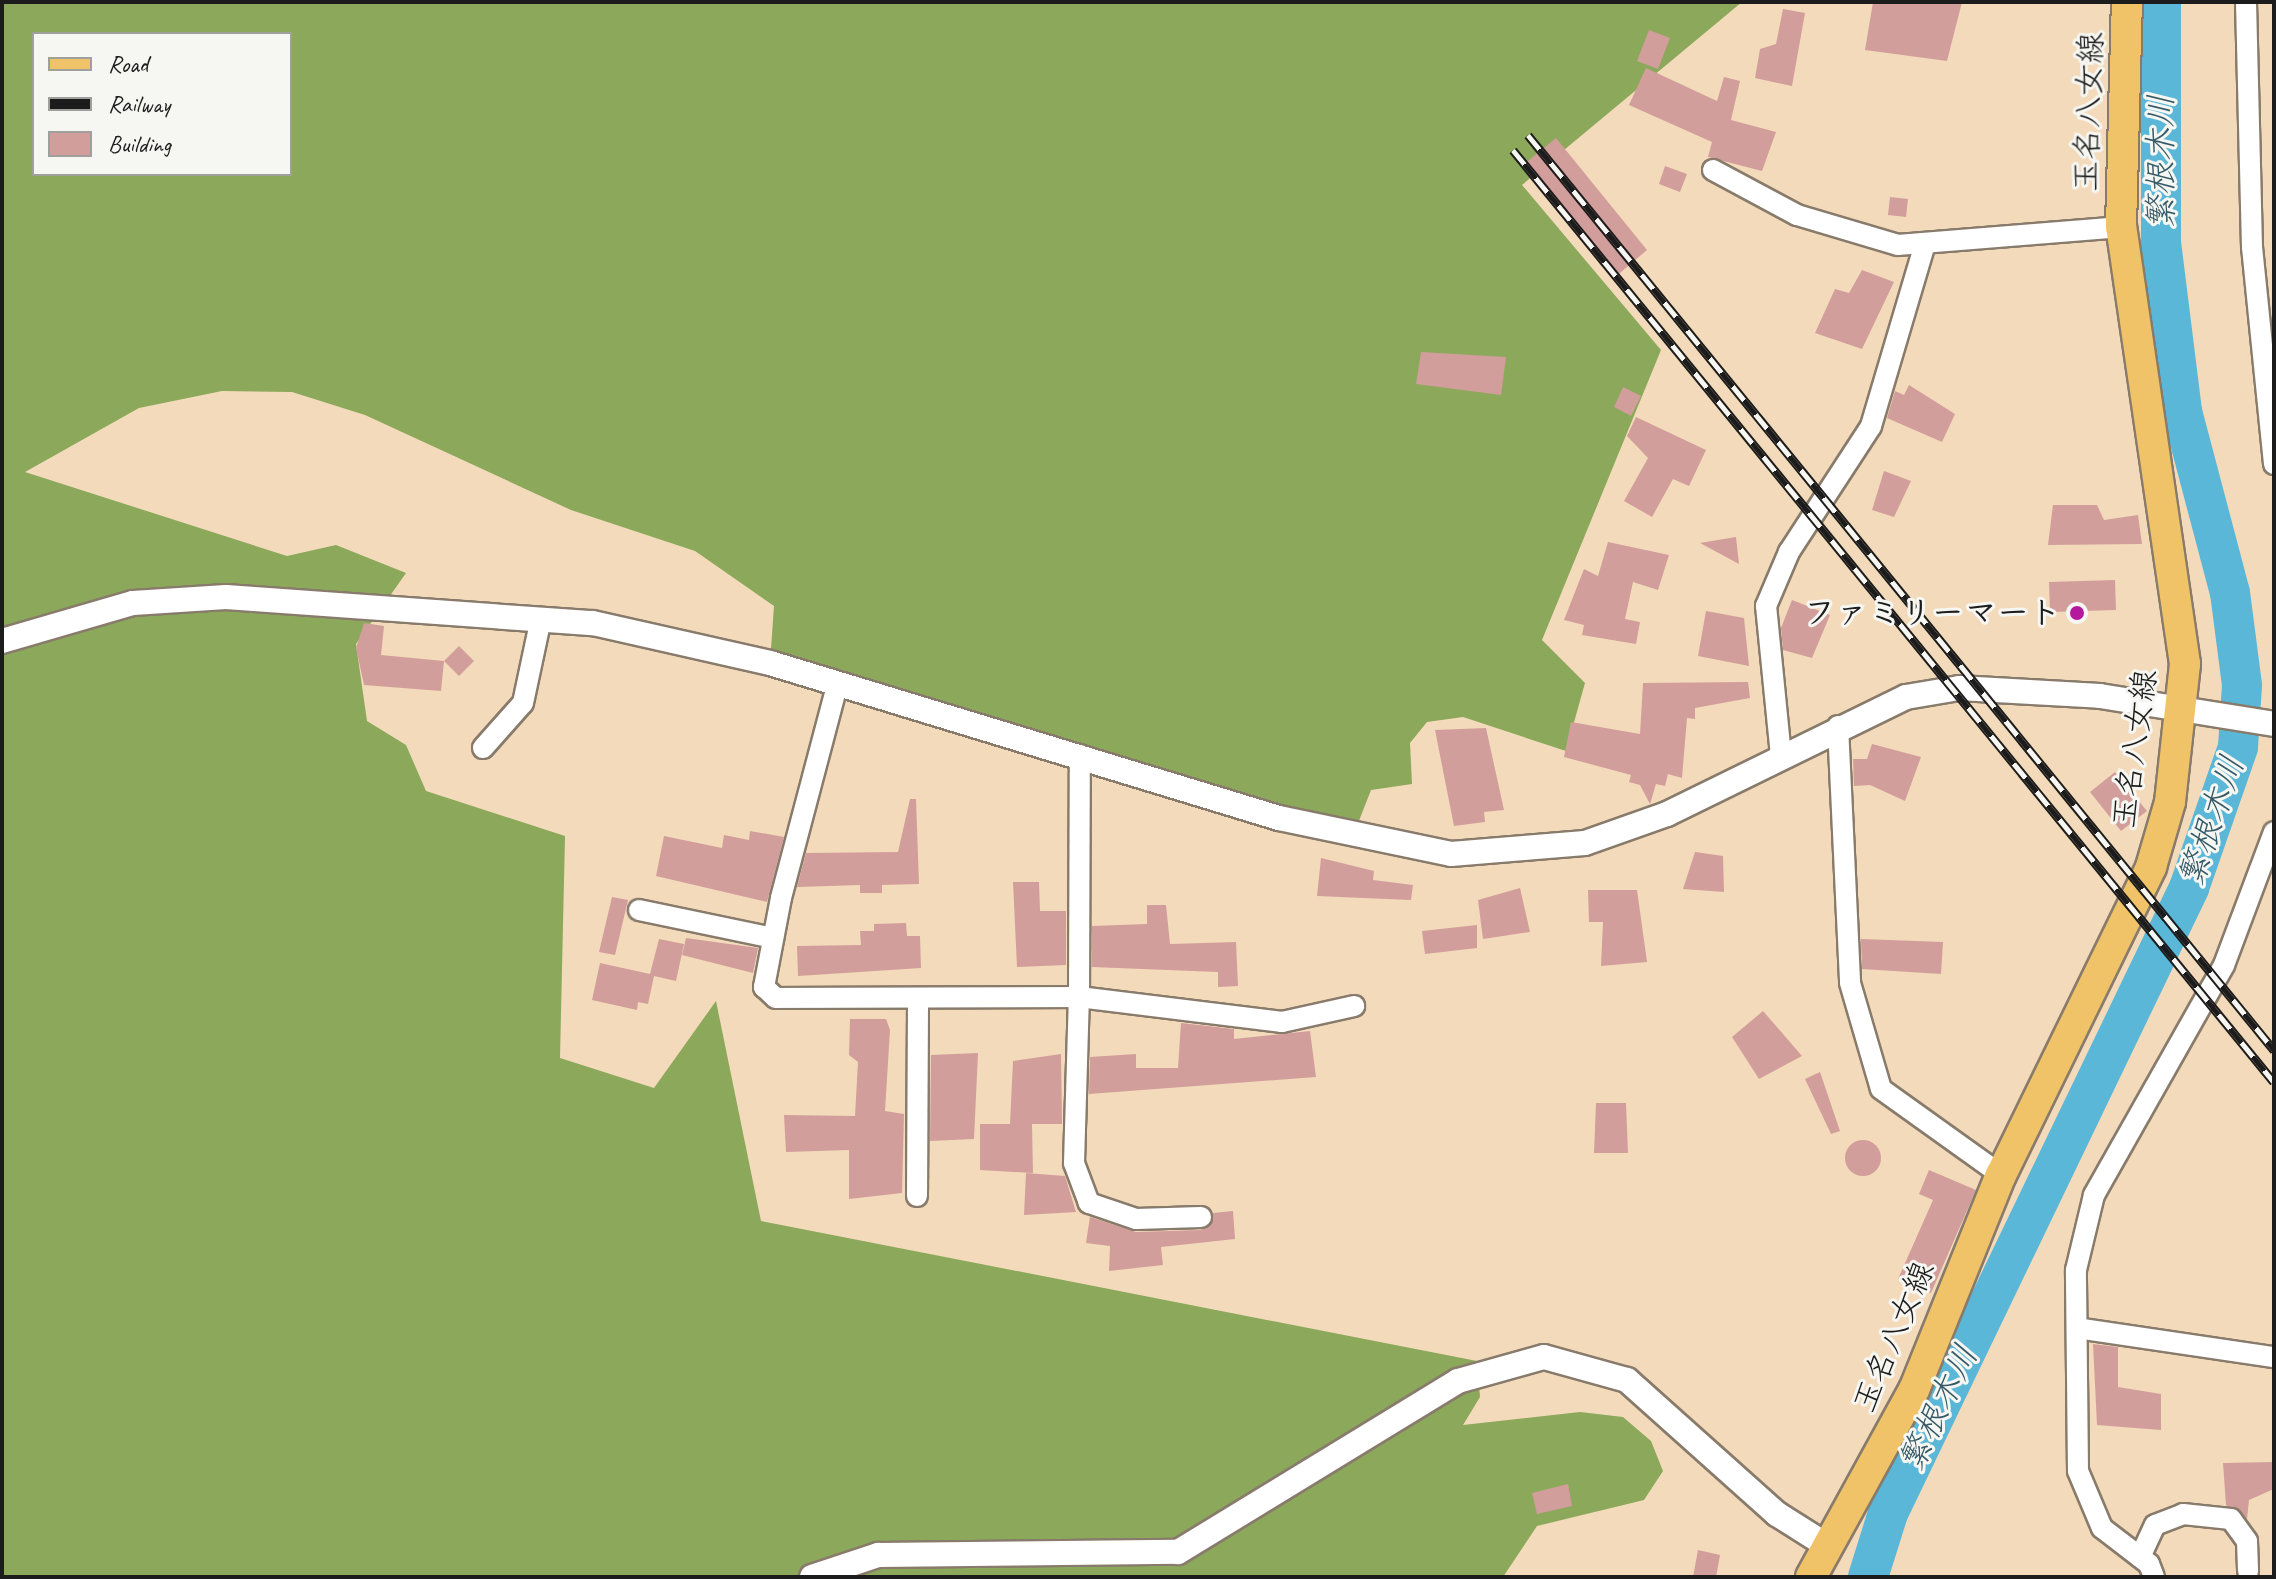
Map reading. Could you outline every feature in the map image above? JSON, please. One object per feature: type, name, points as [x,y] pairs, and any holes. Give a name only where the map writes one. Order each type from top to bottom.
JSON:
[{"type":"main road","name":"玉名八女線","points":[[1811,1577],[1826,1545],[1864,1491],[1914,1390],[2001,1175],[2151,867],[2194,711],[2121,227],[2127,2]]},
{"type":"street","points":[[2246,2],[2252,247],[2274,464]]},
{"type":"street","points":[[1713,170],[1841,232],[1925,244],[2121,227]]},
{"type":"street","points":[[1781,756],[1766,606],[1789,552],[1871,426],[1925,244]]},
{"type":"street","points":[[2,641],[133,603],[226,597],[541,618],[691,641],[1386,844],[1497,854],[1585,843],[1667,814],[1838,726],[1906,697],[1959,688],[2031,688],[2274,724]]},
{"type":"street","points":[[483,748],[523,703],[541,618]]},
{"type":"street","points":[[838,682],[773,938],[764,987],[776,998],[1079,997],[1282,1022],[1354,1006]]},
{"type":"street","points":[[1838,726],[1850,983],[1881,1089],[2001,1175]]},
{"type":"street","points":[[1080,755],[1079,997],[1074,1163],[1089,1203],[1136,1219],[1201,1217]]},
{"type":"street","points":[[2154,1577],[2140,1557],[2102,1528],[2078,1471],[2076,1270],[2094,1195],[2224,965],[2274,832]]},
{"type":"street","points":[[639,910],[773,938]]},
{"type":"street","points":[[917,1196],[918,998]]},
{"type":"street","points":[[2077,1328],[2274,1357]]},
{"type":"street","points":[[812,1577],[878,1555],[1178,1552],[1458,1381],[1544,1357],[1627,1380],[1777,1514],[1826,1545]]},
{"type":"street","points":[[2140,1557],[2155,1525],[2183,1514],[2231,1519],[2247,1541],[2248,1571]]},
{"type":"green space","points":[[2,2],[1742,2],[1522,185],[1661,350],[1542,640],[1585,683],[1566,751],[1463,717],[1427,722],[1410,743],[1412,784],[1371,790],[1353,836],[770,663],[774,606],[695,551],[571,510],[365,415],[292,392],[222,391],[139,408],[25,472],[287,556],[336,545],[406,573],[356,644],[367,721],[406,745],[426,791],[565,836],[560,1058],[654,1088],[716,1001],[761,1221],[1477,1361],[1480,1397],[1463,1425],[1580,1412],[1623,1417],[1651,1441],[1663,1471],[1644,1500],[1537,1526],[1503,1577],[2,1577]]},
{"type":"building","points":[[1873,2],[1962,2],[1947,61],[1865,50]]},
{"type":"building","points":[[1783,9],[1805,13],[1792,86],[1755,78],[1760,49],[1776,44]]},
{"type":"building","points":[[1649,30],[1670,38],[1658,69],[1637,61]]},
{"type":"building","points":[[1646,68],[1717,101],[1724,77],[1740,81],[1731,120],[1776,132],[1762,171],[1708,157],[1712,142],[1629,105]]},
{"type":"building","points":[[1556,138],[1647,250],[1614,278],[1522,166]]},
{"type":"building","points":[[1665,166],[1687,174],[1680,192],[1659,184]]},
{"type":"building","points":[[1890,197],[1908,199],[1906,217],[1888,215]]},
{"type":"building","points":[[1862,270],[1894,282],[1862,349],[1815,333],[1835,289],[1849,293]]},
{"type":"building","points":[[1421,352],[1506,357],[1501,395],[1416,384]]},
{"type":"building","points":[[1909,385],[1955,414],[1942,442],[1887,418],[1895,391],[1904,395]]},
{"type":"building","points":[[1623,387],[1641,396],[1631,416],[1614,407]]},
{"type":"building","points":[[1636,417],[1706,450],[1689,486],[1673,479],[1652,517],[1624,501],[1648,458],[1627,436]]},
{"type":"building","points":[[1884,471],[1911,481],[1894,517],[1872,510]]},
{"type":"building","points":[[2053,505],[2097,505],[2104,520],[2138,515],[2142,544],[2048,545]]},
{"type":"building","points":[[1736,537],[1739,564],[1700,543]]},
{"type":"building","points":[[1608,542],[1669,555],[1658,590],[1633,582],[1625,619],[1640,622],[1636,644],[1582,635],[1584,625],[1564,620],[1584,569],[1598,576]]},
{"type":"building","points":[[2115,580],[2116,610],[2050,612],[2049,582]]},
{"type":"building","points":[[1792,600],[1830,615],[1812,658],[1783,650],[1781,628]]},
{"type":"building","points":[[1706,611],[1744,618],[1749,666],[1698,656]]},
{"type":"building","points":[[364,623],[384,626],[381,655],[444,661],[441,691],[364,685],[356,648]]},
{"type":"building","points":[[459,646],[474,661],[459,676],[444,661]]},
{"type":"building","points":[[1748,682],[1750,698],[1695,708],[1695,719],[1687,718],[1682,778],[1668,774],[1665,786],[1656,784],[1650,804],[1640,785],[1629,782],[1631,775],[1564,757],[1571,722],[1640,734],[1643,683]]},
{"type":"building","points":[[1486,728],[1504,810],[1484,812],[1485,822],[1454,826],[1435,730]]},
{"type":"building","points":[[1872,744],[1921,757],[1905,801],[1870,785],[1854,786],[1853,759],[1867,759]]},
{"type":"building","points":[[2115,772],[2147,811],[2121,831],[2090,792]]},
{"type":"building","points":[[910,799],[916,799],[919,884],[882,885],[882,893],[860,893],[860,885],[797,887],[806,853],[898,852]]},
{"type":"building","points":[[750,831],[784,837],[767,902],[656,876],[664,836],[722,848],[724,835],[749,840]]},
{"type":"building","points":[[1695,852],[1723,856],[1724,892],[1683,889]]},
{"type":"building","points":[[1321,858],[1374,871],[1373,880],[1413,885],[1411,900],[1317,896]]},
{"type":"building","points":[[1013,882],[1039,882],[1040,911],[1066,911],[1066,965],[1017,967]]},
{"type":"building","points":[[1520,888],[1530,932],[1483,939],[1478,900]]},
{"type":"building","points":[[1588,890],[1637,890],[1647,962],[1601,966],[1603,922],[1589,922]]},
{"type":"building","points":[[612,897],[628,900],[615,955],[599,952]]},
{"type":"building","points":[[1147,905],[1166,905],[1170,944],[1236,942],[1238,986],[1218,987],[1218,972],[1092,967],[1092,926],[1147,924]]},
{"type":"building","points":[[906,923],[907,936],[920,936],[921,968],[798,976],[797,946],[861,945],[860,931],[874,931],[874,924]]},
{"type":"building","points":[[1477,925],[1477,948],[1425,954],[1422,931]]},
{"type":"building","points":[[686,938],[758,948],[753,973],[682,955]]},
{"type":"building","points":[[659,939],[684,944],[676,981],[654,976],[648,1004],[638,1002],[637,1010],[592,1000],[600,963],[650,974]]},
{"type":"building","points":[[1861,939],[1943,942],[1941,974],[1862,969]]},
{"type":"building","points":[[1763,1011],[1802,1056],[1759,1079],[1732,1037]]},
{"type":"building","points":[[850,1019],[886,1019],[890,1030],[885,1111],[904,1114],[902,1193],[849,1199],[849,1150],[786,1152],[784,1115],[855,1116],[858,1062],[849,1055]]},
{"type":"building","points":[[1181,1023],[1234,1029],[1234,1039],[1310,1031],[1316,1077],[1089,1094],[1090,1057],[1136,1054],[1136,1068],[1178,1068]]},
{"type":"building","points":[[978,1053],[974,1139],[930,1141],[931,1055]]},
{"type":"building","points":[[1061,1054],[1062,1124],[1032,1124],[1033,1173],[980,1170],[980,1124],[1010,1124],[1013,1061]]},
{"type":"building","points":[[1820,1072],[1840,1131],[1831,1134],[1805,1079]]},
{"type":"building","points":[[1596,1103],[1626,1103],[1628,1153],[1594,1153]]},
{"type":"building","points":[[1863,1140],[1876,1145],[1881,1158],[1876,1171],[1863,1176],[1850,1171],[1845,1158],[1850,1145]]},
{"type":"building","points":[[1929,1170],[1976,1190],[1931,1293],[1898,1279],[1933,1200],[1919,1194]]},
{"type":"building","points":[[1026,1173],[1065,1176],[1076,1212],[1024,1215]]},
{"type":"building","points":[[1233,1211],[1235,1239],[1161,1247],[1163,1265],[1109,1271],[1110,1246],[1086,1243],[1090,1217],[1136,1232],[1201,1230],[1213,1213]]},
{"type":"building","points":[[2093,1344],[2118,1347],[2118,1387],[2161,1394],[2161,1430],[2097,1425]]},
{"type":"building","points":[[2274,1462],[2274,1489],[2249,1500],[2247,1519],[2226,1505],[2223,1463]]},
{"type":"building","points":[[1568,1484],[1572,1506],[1537,1514],[1532,1493]]},
{"type":"building","points":[[1698,1550],[1720,1555],[1716,1577],[1693,1577]]},
{"type":"waterway","name":"繁根木川","points":[[1868,1577],[1888,1513],[2189,888],[2238,747],[2242,685],[2230,593],[2182,411],[2161,243],[2161,2]]},
{"type":"railway","points":[[1528,135],[2274,1050]]},
{"type":"railway","points":[[1513,150],[2274,1082]]},
{"type":"place","name":"ファミリーマート","points":[[2077,613]]}]
